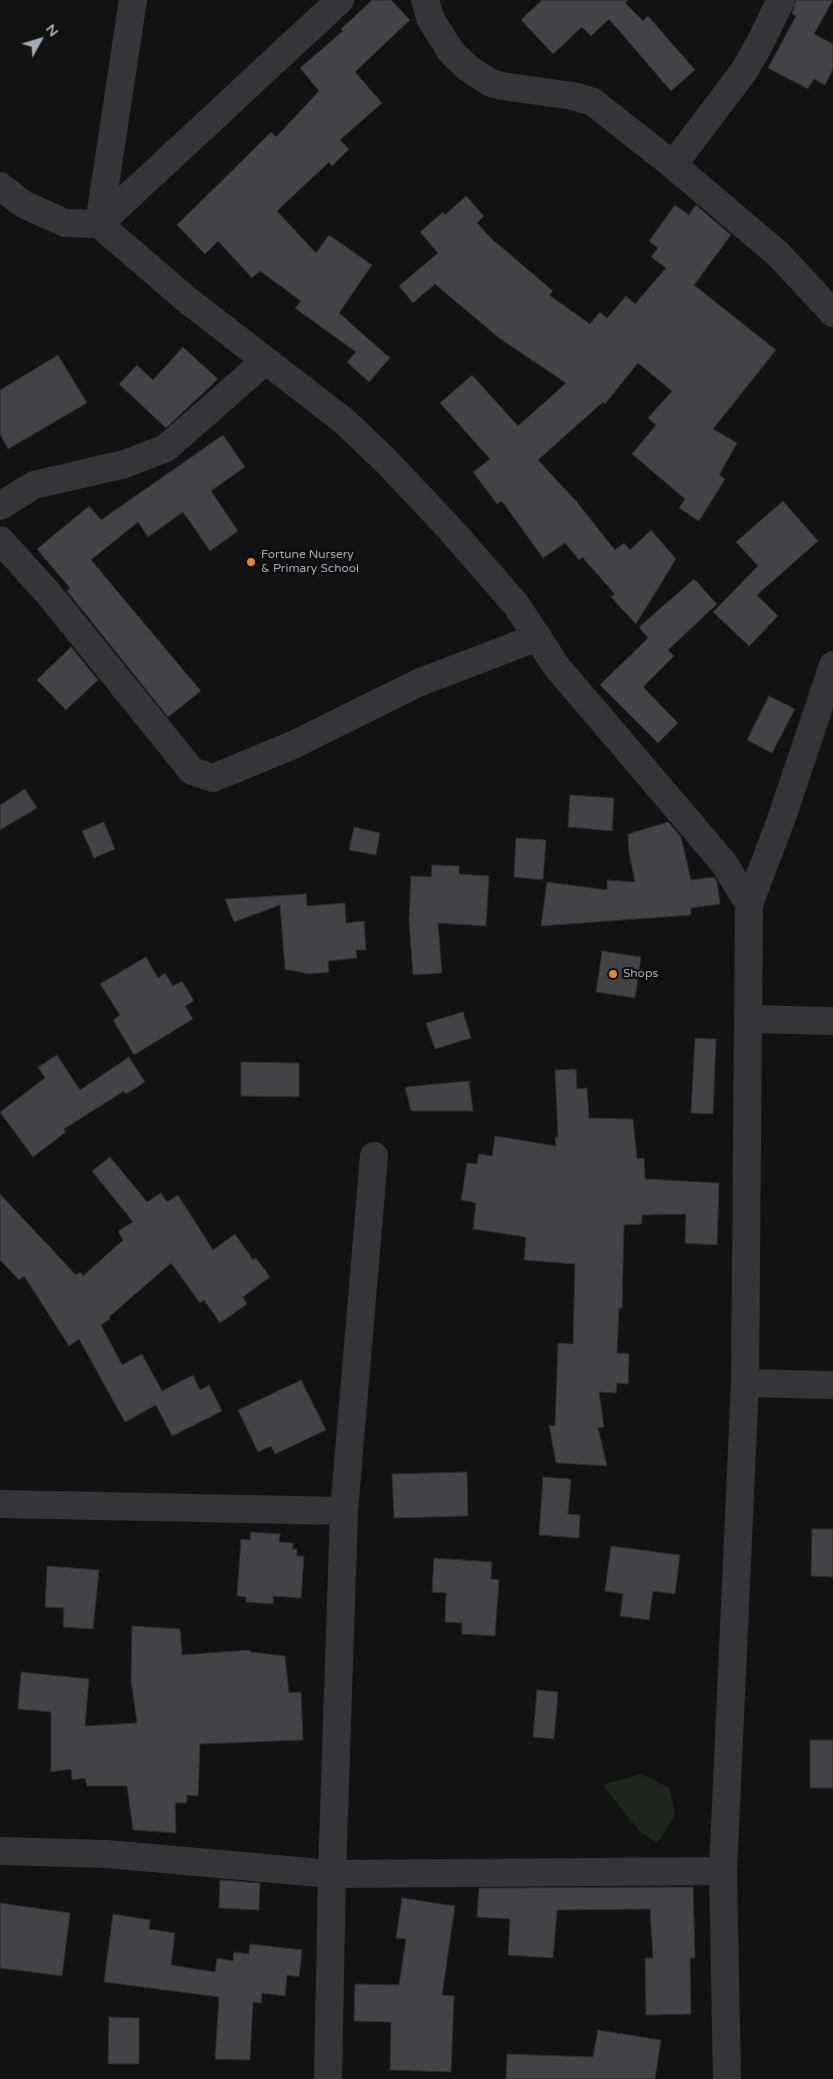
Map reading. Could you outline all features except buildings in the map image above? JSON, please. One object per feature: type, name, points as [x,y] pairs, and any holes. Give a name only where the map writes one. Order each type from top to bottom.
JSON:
[{"type":"street","points":[[99,224],[133,0]]},
{"type":"street","points":[[99,224],[340,0]]},
{"type":"street","points":[[425,0],[431,20],[452,54],[478,76],[502,86],[573,96],[593,102],[673,165],[778,254],[833,313]]},
{"type":"street","points":[[673,165],[744,71],[764,36],[781,0]]},
{"type":"street","points":[[0,186],[23,204],[65,223],[99,224],[186,299],[344,421],[452,531],[517,606],[556,666],[723,862],[749,904]]},
{"type":"street","points":[[0,506],[34,485],[125,464],[166,448],[264,361]]},
{"type":"street","points":[[0,540],[48,593],[192,771],[214,778],[293,745],[418,683],[538,637]]},
{"type":"street","points":[[727,2079],[723,1871],[745,1383],[749,904],[782,817],[833,665]]},
{"type":"street","points":[[748,1019],[833,1021]]},
{"type":"street","points":[[328,2079],[332,1874],[344,1511],[374,1156]]},
{"type":"street","points":[[745,1383],[833,1385]]},
{"type":"street","points":[[0,1504],[344,1511]]},
{"type":"street","points":[[0,1851],[107,1854],[332,1874],[723,1871]]},
{"type":"shaded area","points":[[641,1774],[670,1788],[675,1816],[657,1843],[640,1832],[603,1785]]},
{"type":"place","name":"Fortune Nursery & Primary School","points":[[251,562]]},
{"type":"place","name":"Shops","points":[[613,974]]}]
